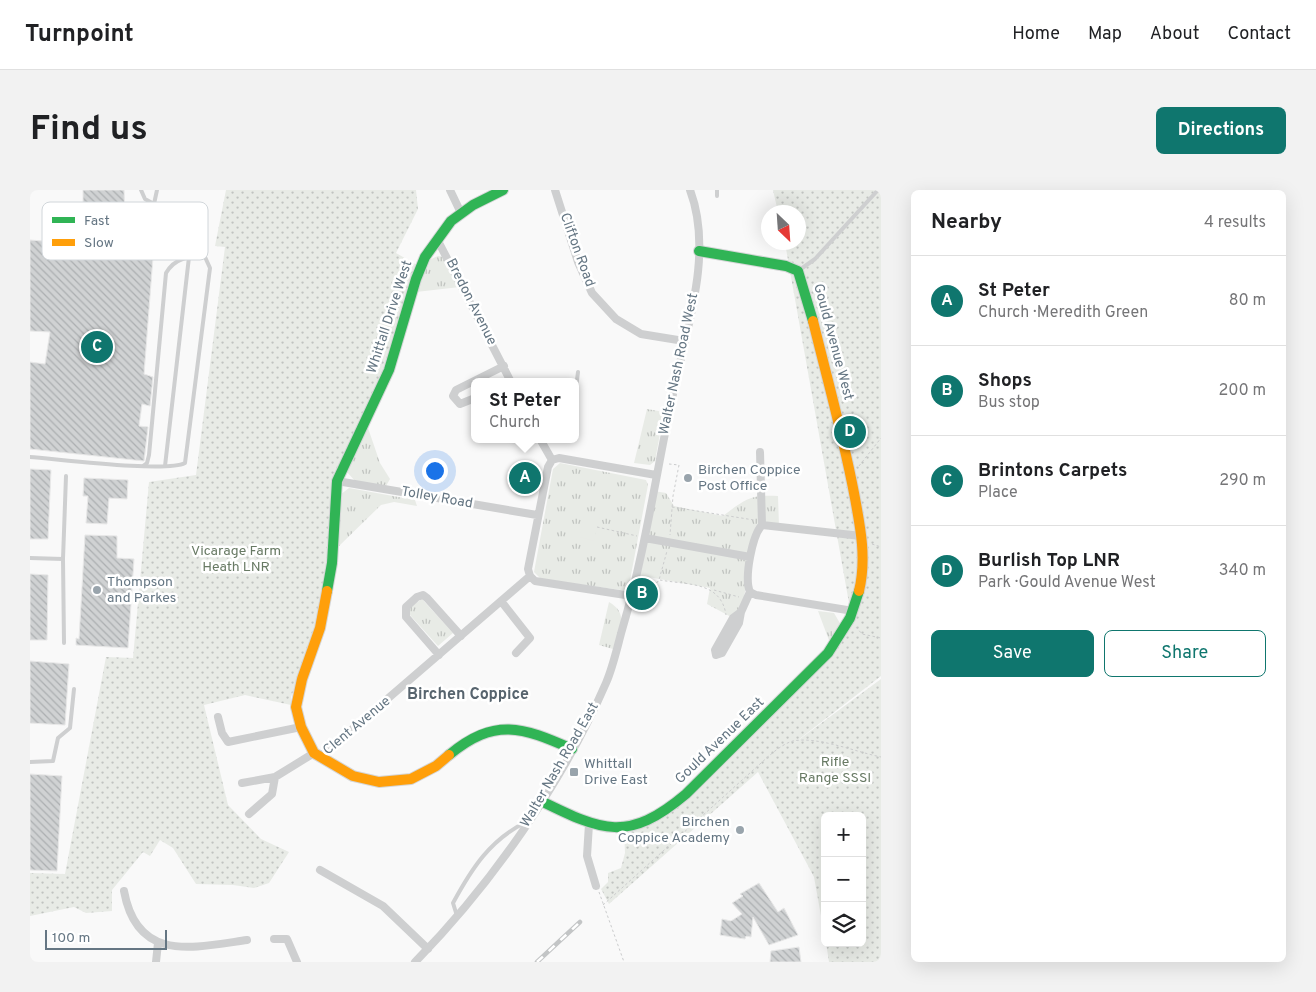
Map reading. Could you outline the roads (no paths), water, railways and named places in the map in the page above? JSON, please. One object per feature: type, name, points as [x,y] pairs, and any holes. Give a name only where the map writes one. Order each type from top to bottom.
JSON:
[{"type":"street","points":[[450,190],[461,213]]},
{"type":"street","name":"Whittall Drive West","points":[[337,481],[389,370],[416,279],[425,257],[451,221],[461,213],[502,190]]},
{"type":"street","name":"Clifton Road","points":[[555,190],[578,262],[592,293],[616,319],[640,334],[684,341]]},
{"type":"street","name":"Walter Nash Road West","points":[[645,538],[658,462],[699,270],[698,218],[690,190]]},
{"type":"street","name":"Bredon Avenue","points":[[438,239],[504,366],[508,378]]},
{"type":"street","name":"Gould Avenue West","points":[[699,251],[786,266],[798,271],[832,392],[851,476],[861,536],[862,580]]},
{"type":"street","points":[[480,378],[504,366]]},
{"type":"street","points":[[471,382],[456,390],[453,396],[460,404],[471,400]]},
{"type":"street","points":[[542,443],[552,460]]},
{"type":"street","points":[[741,612],[730,624],[715,650],[716,655],[722,653],[739,623],[741,612],[750,592],[748,586],[750,557],[757,530],[762,523],[760,452]]},
{"type":"street","points":[[632,596],[535,581],[530,576],[528,569],[537,516],[548,467],[552,460],[559,458],[656,475]]},
{"type":"street","points":[[337,481],[332,563],[320,628],[302,679],[296,707],[300,727],[317,755],[353,776],[378,782],[411,779],[436,766],[466,742],[498,729],[531,731],[572,749]]},
{"type":"street","name":"Tolley Road","points":[[337,481],[537,516]]},
{"type":"street","points":[[762,523],[861,536]]},
{"type":"street","points":[[645,538],[750,557]]},
{"type":"street","name":"Walter Nash Road East","points":[[415,962],[487,881],[541,801],[572,749],[607,682],[632,596],[645,538]]},
{"type":"street","name":"Clent Avenue","points":[[275,777],[317,755],[440,655],[530,576]]},
{"type":"street","name":"Gould Avenue East","points":[[541,801],[589,824],[607,826],[633,824],[653,818],[674,804],[819,664],[839,638],[852,615],[862,580]]},
{"type":"street","points":[[750,592],[756,595],[852,615]]},
{"type":"street","points":[[440,655],[406,616],[406,606],[410,601],[422,596],[427,598],[462,636]]},
{"type":"street","points":[[502,601],[530,638],[516,653]]},
{"type":"street","points":[[218,718],[222,733],[228,742],[300,727]]},
{"type":"street","points":[[242,783],[275,777],[272,794],[249,814]]},
{"type":"street","points":[[589,824],[588,856],[596,886]]},
{"type":"street","points":[[320,870],[383,906],[428,949]]},
{"type":"street","points":[[124,890],[128,908],[136,926],[158,943],[187,946],[246,940]]},
{"type":"street","points":[[274,939],[288,939],[297,962]]},
{"type":"street","points":[[156,962],[158,943]]},
{"type":"lane","points":[[141,190],[145,199],[150,202]]},
{"type":"lane","points":[[718,190],[718,196]]},
{"type":"lane","points":[[798,271],[816,259],[878,190]]},
{"type":"lane","points":[[144,466],[149,455],[166,273],[171,265],[182,260]]},
{"type":"lane","points":[[165,466],[189,260]]},
{"type":"lane","points":[[30,457],[144,466],[181,465],[186,463],[210,268],[206,260]]},
{"type":"lane","points":[[577,378],[578,372]]},
{"type":"lane","points":[[64,644],[63,558],[66,476]]},
{"type":"lane","points":[[30,558],[63,558]]},
{"type":"lane","points":[[30,762],[53,761],[58,738],[70,728],[74,689]]},
{"type":"lane","points":[[457,916],[453,903],[463,884],[494,842],[528,821]]},
{"type":"railway","points":[[537,962],[580,922]]},
{"type":"place","name":"Brintons Carpets","points":[[97,347]]},
{"type":"place","name":"Burlish Top LNR","points":[[850,432]]},
{"type":"place","name":"St Peter","points":[[525,478]]},
{"type":"place","name":"Birchen Coppice Post Office","points":[[688,478]]},
{"type":"place","name":"Thompson and Parkes","points":[[97,590]]},
{"type":"place","name":"Shops","points":[[642,594]]},
{"type":"place","name":"Whittall Drive East","points":[[574,772]]},
{"type":"place","name":"Birchen Coppice Academy","points":[[740,830]]},
{"type":"district","name":"Birchen Coppice","points":[[468,695]]},
{"type":"park label","name":"Vicarage Farm Heath LNR","points":[[236,560]]},
{"type":"park label","name":"Rifle Range SSSI","points":[[835,770]]}]
